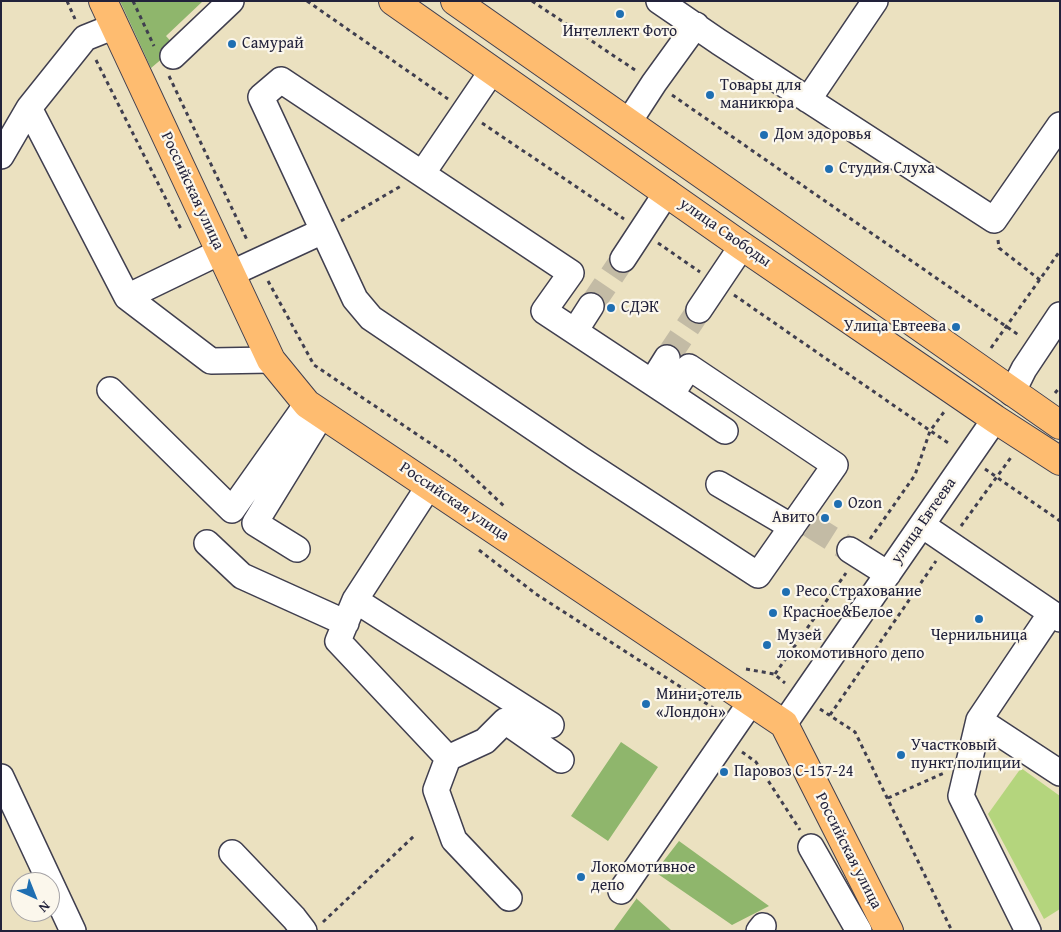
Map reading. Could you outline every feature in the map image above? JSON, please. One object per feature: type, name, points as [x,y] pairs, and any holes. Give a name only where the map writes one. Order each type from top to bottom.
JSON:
[{"type":"main road","name":"Российская улица","points":[[104,1],[216,263],[271,360],[314,409],[784,724],[888,931]]},
{"type":"main road","name":"улица Свободы","points":[[393,1],[742,246],[995,419],[1060,461]]},
{"type":"main road","points":[[455,1],[976,368],[1060,425]]},
{"type":"main road","name":"улица Евтеева","points":[[995,419],[1012,393]]},
{"type":"street","points":[[165,58],[231,1]]},
{"type":"street","points":[[659,1],[994,220],[1060,124]]},
{"type":"street","points":[[808,100],[875,1]]},
{"type":"street","points":[[628,123],[696,25]]},
{"type":"street","points":[[1,156],[28,108],[85,38],[116,26]]},
{"type":"street","points":[[422,174],[492,71]]},
{"type":"street","points":[[661,388],[689,367],[835,465],[800,523],[758,575],[580,459],[371,318],[355,299],[261,97],[281,80],[571,273],[544,311],[725,431]]},
{"type":"street","points":[[28,108],[127,297],[211,361],[271,360]]},
{"type":"street","points":[[623,259],[667,192]]},
{"type":"street","points":[[127,297],[216,263],[258,261],[324,231]]},
{"type":"street","points":[[699,310],[742,246]]},
{"type":"street","points":[[575,331],[591,306]]},
{"type":"street","name":"улица Евтеева","points":[[1012,393],[1024,369],[1060,315]]},
{"type":"street","points":[[661,388],[667,358]]},
{"type":"street","points":[[110,390],[232,510],[314,409]]},
{"type":"street","points":[[297,549],[255,523],[314,409]]},
{"type":"street","name":"улица Евтеева","points":[[784,724],[995,419]]},
{"type":"street","points":[[719,484],[800,523]]},
{"type":"street","points":[[429,486],[355,600],[338,641],[448,758]]},
{"type":"street","points":[[922,525],[1055,616],[980,720],[961,796],[1028,931]]},
{"type":"street","points":[[207,542],[242,576],[346,623]]},
{"type":"street","points":[[854,553],[888,574]]},
{"type":"street","points":[[355,600],[551,725]]},
{"type":"street","points":[[621,891],[751,702]]},
{"type":"street","points":[[980,720],[1060,774]]},
{"type":"street","points":[[509,898],[454,840],[436,790],[448,758],[485,741],[505,721],[561,760]]},
{"type":"street","points":[[1,777],[73,931]]},
{"type":"street","points":[[811,847],[859,931]]},
{"type":"street","points":[[232,853],[294,918],[311,928]]},
{"type":"path","points":[[67,1],[85,38],[216,263]]},
{"type":"path","points":[[133,1],[165,58],[258,261],[314,365],[456,460],[506,508]]},
{"type":"path","points":[[307,1],[1060,521]]},
{"type":"path","points":[[532,1],[654,83],[1007,328]]},
{"type":"path","points":[[324,231],[422,174]]},
{"type":"path","points":[[994,220],[999,248],[1040,280]]},
{"type":"path","points":[[976,368],[1007,328],[1060,251]]},
{"type":"path","points":[[774,674],[854,553],[915,475],[930,431],[958,393]]},
{"type":"path","points":[[739,664],[747,670],[774,674],[802,698],[855,732],[952,931]]},
{"type":"path","points":[[725,740],[756,762],[811,847]]},
{"type":"path","points":[[888,798],[970,761]]},
{"type":"path","points":[[311,928],[415,835]]},
{"type":"green space","points":[[120,1],[203,1],[166,36],[176,47],[151,68]]},
{"type":"green space","points":[[621,742],[658,767],[608,841],[571,816]]},
{"type":"green space","points":[[1021,768],[1060,796],[1060,909],[1044,919],[988,814]]},
{"type":"green space","points":[[679,841],[769,906],[732,925],[655,872]]},
{"type":"green space","points":[[637,899],[672,931],[613,931]]},
{"type":"tunnel","points":[[591,306],[623,259]]},
{"type":"tunnel","points":[[667,358],[699,310]]},
{"type":"tunnel","points":[[810,525],[850,550]]},
{"type":"place","name":"Интеллект Фото","points":[[620,14]]},
{"type":"place","name":"Самурай","points":[[232,44]]},
{"type":"place","name":"Товары для маникюра","points":[[710,95]]},
{"type":"place","name":"Дом здоровья","points":[[764,135]]},
{"type":"place","name":"Студия Слуха","points":[[829,169]]},
{"type":"place","name":"СДЭК","points":[[611,308]]},
{"type":"place","name":"Улица Евтеева","points":[[956,327]]},
{"type":"place","name":"Ozon","points":[[838,504]]},
{"type":"place","name":"Авито","points":[[825,518]]},
{"type":"place","name":"Ресо Страхование","points":[[786,592]]},
{"type":"place","name":"Красное&Белое","points":[[773,613]]},
{"type":"place","name":"Чернильница","points":[[979,619]]},
{"type":"place","name":"Музей локомотивного депо","points":[[767,645]]},
{"type":"place","name":"Мини-отель «Лондон»","points":[[646,704]]},
{"type":"place","name":"Участковый пункт полиции","points":[[901,755]]},
{"type":"place","name":"Паровоз С-157-24","points":[[724,772]]},
{"type":"place","name":"Локомотивное депо","points":[[581,877]]}]
